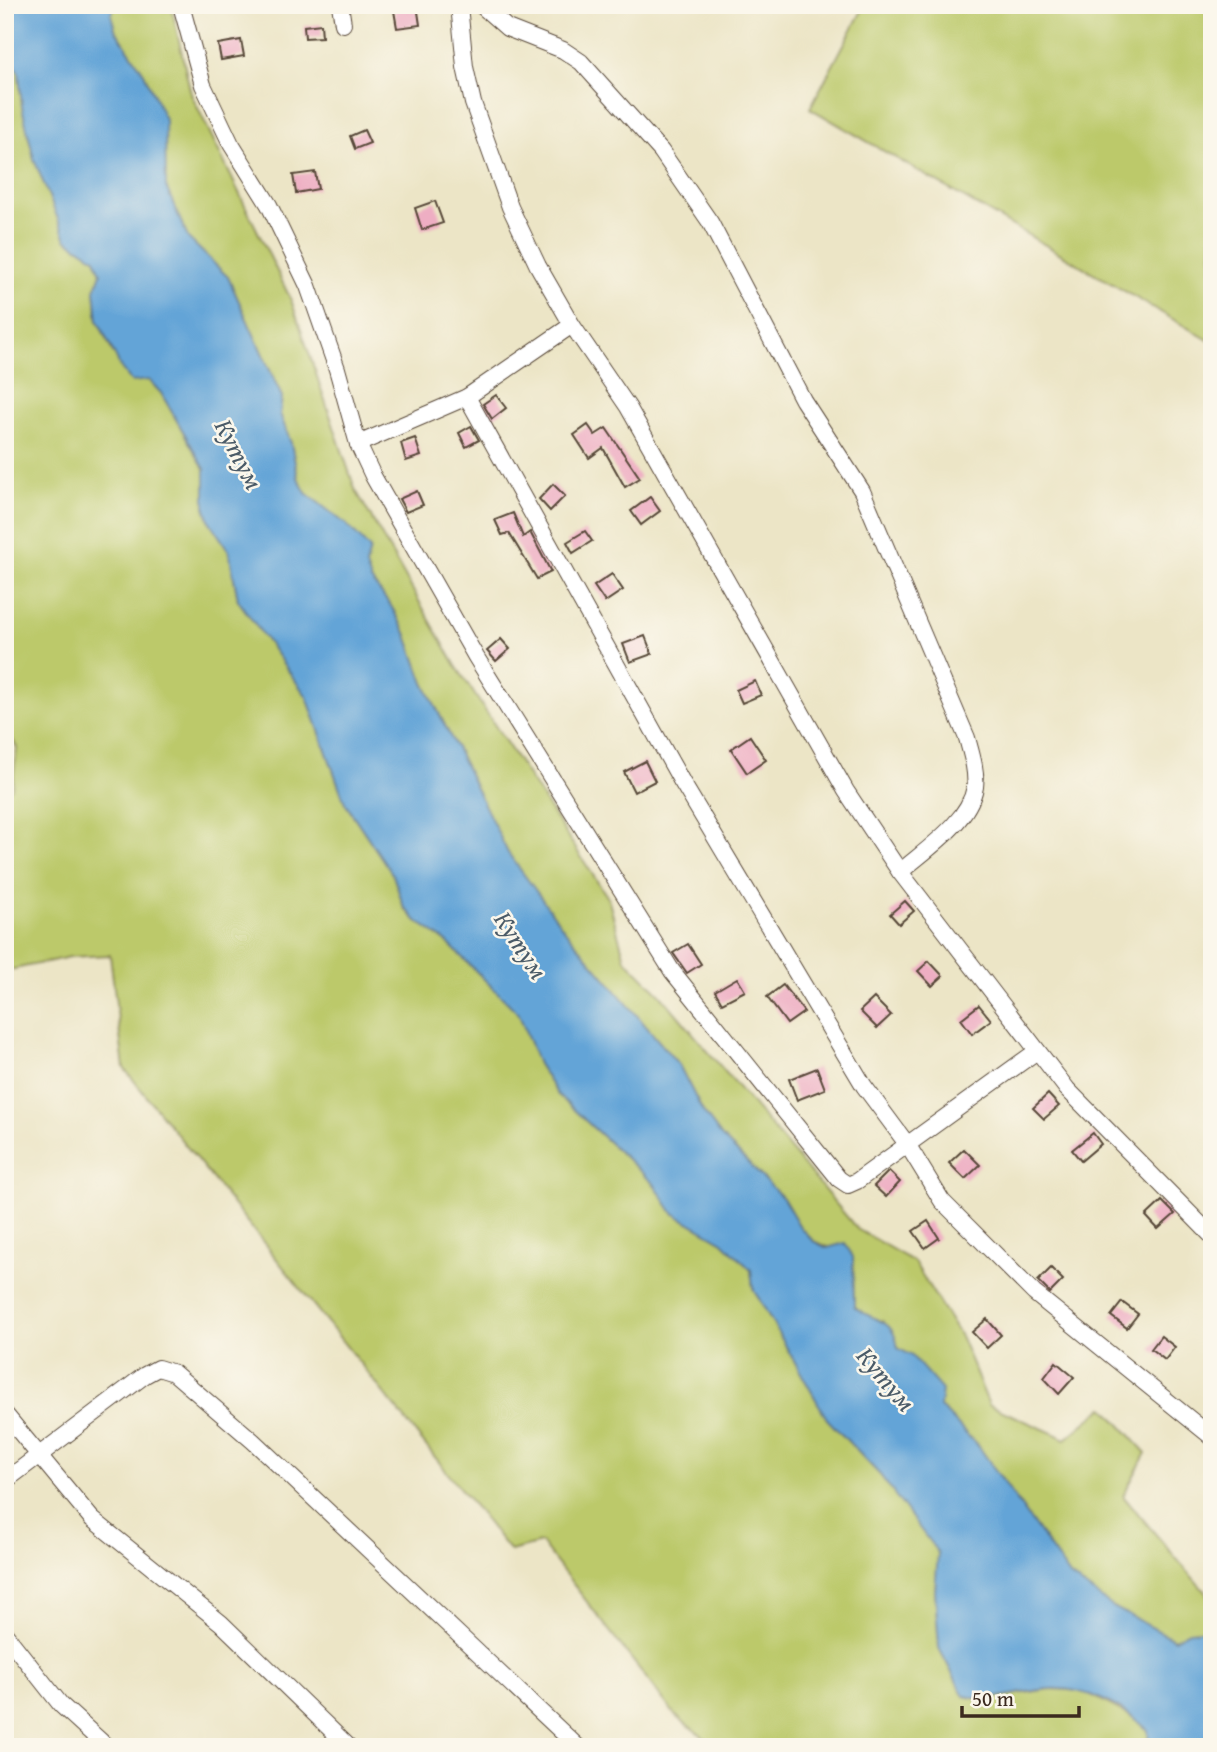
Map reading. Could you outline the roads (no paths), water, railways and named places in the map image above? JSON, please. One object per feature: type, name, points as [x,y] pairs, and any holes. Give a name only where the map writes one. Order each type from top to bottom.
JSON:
[{"type":"street","points":[[181,5],[203,85],[231,144],[269,205],[308,286],[337,369],[358,444],[476,657],[672,971],[839,1179],[848,1185],[857,1181],[1037,1051]]},
{"type":"street","points":[[340,5],[343,24]]},
{"type":"street","points":[[459,5],[465,67],[473,103],[521,231],[572,325],[628,408],[846,790],[900,873],[1067,1089],[1212,1236]]},
{"type":"street","points":[[481,5],[507,27],[563,50],[581,62],[661,151],[710,222],[803,400],[862,491],[967,738],[974,767],[975,786],[968,805],[955,823],[900,873]]},
{"type":"street","points":[[358,444],[467,397],[572,325]]},
{"type":"street","points":[[467,397],[682,782],[864,1086],[907,1144],[942,1201],[1034,1293],[1212,1437]]},
{"type":"street","points":[[5,1481],[145,1375],[158,1368],[174,1373],[253,1441],[578,1747]]},
{"type":"street","points":[[5,1414],[92,1519],[221,1623],[349,1747]]},
{"type":"street","points":[[5,1634],[61,1704],[107,1747]]},
{"type":"water","name":"Кутум","points":[[5,5],[115,5],[111,14],[115,29],[144,73],[165,119],[166,187],[188,238],[228,277],[282,397],[280,414],[291,443],[298,478],[306,493],[347,525],[370,549],[366,566],[371,580],[391,606],[406,633],[424,683],[508,853],[567,933],[679,1065],[702,1110],[722,1137],[783,1198],[800,1227],[813,1241],[827,1248],[845,1243],[853,1257],[854,1306],[887,1325],[896,1338],[898,1348],[912,1356],[942,1390],[940,1407],[979,1447],[1070,1576],[1113,1607],[1174,1639],[1189,1631],[1205,1630],[1212,1641],[1212,1683],[1207,1688],[1212,1696],[1212,1747],[1149,1747],[1148,1730],[1138,1721],[1103,1700],[1077,1691],[1050,1689],[986,1698],[964,1696],[939,1648],[935,1591],[938,1553],[880,1475],[827,1419],[753,1288],[751,1270],[723,1242],[673,1213],[654,1184],[558,1095],[538,1064],[519,1014],[447,942],[417,921],[404,907],[393,875],[345,803],[307,697],[238,600],[229,551],[210,522],[205,506],[205,469],[161,393],[149,380],[132,382],[121,368],[98,321],[95,290],[101,273],[95,258],[66,239],[34,159],[22,107],[19,73],[5,49]]}]
